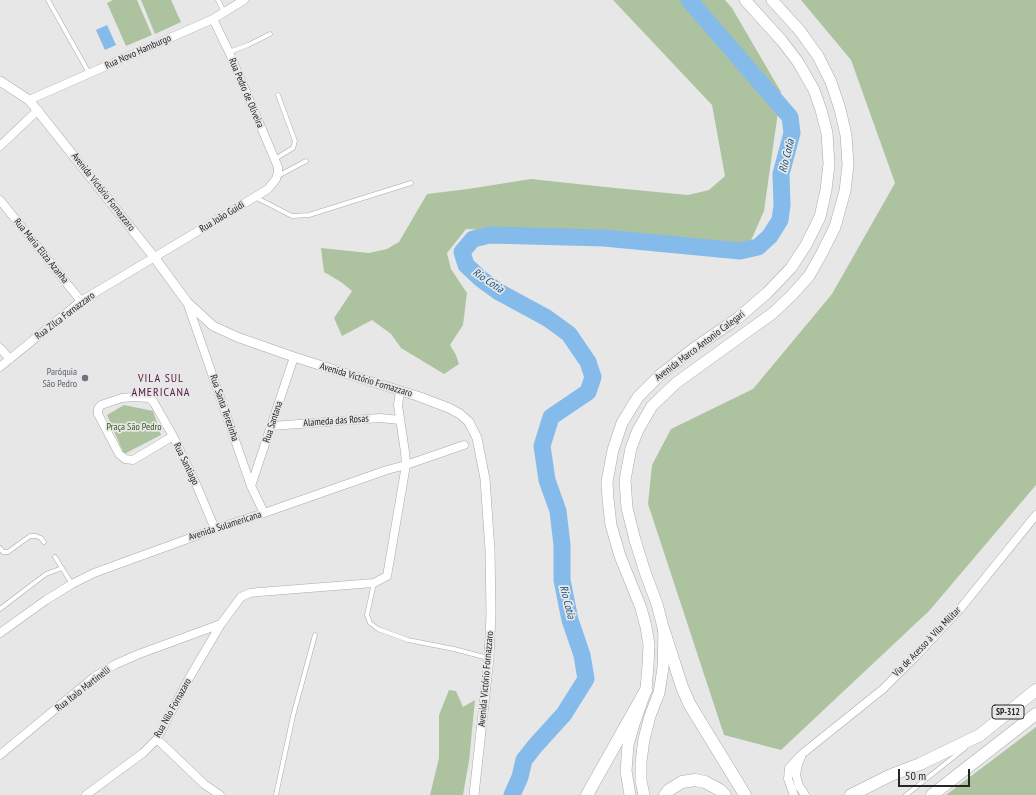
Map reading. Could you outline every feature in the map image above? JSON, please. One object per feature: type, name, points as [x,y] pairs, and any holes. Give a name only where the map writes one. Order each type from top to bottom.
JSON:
[{"type":"main road","name":"Avenida Marco Antonio Calegari","points":[[630,795],[626,770],[628,746],[646,690],[649,645],[641,608],[620,556],[611,525],[607,482],[613,450],[622,423],[638,397],[660,375],[693,349],[738,318],[767,293],[791,268],[806,245],[820,217],[826,190],[829,164],[827,133],[822,110],[814,90],[798,62],[782,41],[745,0]]},
{"type":"main road","name":"Avenida Marco Antonio Calegari","points":[[644,795],[641,781],[641,762],[644,739],[650,716],[659,693],[663,668],[664,631],[657,604],[635,540],[627,508],[625,480],[631,448],[652,406],[676,383],[773,313],[809,276],[835,227],[844,191],[848,165],[846,135],[832,82],[818,56],[800,31],[772,0]]},
{"type":"main road","points":[[664,631],[682,688],[690,705],[745,795]]},
{"type":"main road","points":[[587,795],[646,690]]},
{"type":"main road","name":"SP-312","points":[[851,795],[890,775],[920,764],[980,735],[1036,690]]},
{"type":"main road","name":"SP-312","points":[[932,795],[1036,714]]},
{"type":"main road","points":[[665,795],[669,790],[682,782],[694,780],[705,782],[720,790],[725,795]]},
{"type":"street","name":"Rua Novo Hamburgo","points":[[29,100],[213,19],[244,0]]},
{"type":"street","name":"Rua Pedro de Oliveira","points":[[213,19],[229,52],[275,159],[278,168],[277,176]]},
{"type":"street","name":"Avenida Victório Fornazzaro","points":[[0,81],[29,100],[38,110],[154,257],[187,302],[213,326],[237,337],[294,358],[426,400],[460,414],[469,422],[477,438],[485,479],[490,550],[491,614],[489,658],[474,795]]},
{"type":"street","points":[[0,146],[38,110]]},
{"type":"street","name":"Rua João Guidi","points":[[154,257],[268,189],[277,176]]},
{"type":"street","name":"Rua Maria Eliza Azanha","points":[[0,200],[81,301]]},
{"type":"street","name":"Rua Zilca Fornazzaro","points":[[0,367],[81,301],[154,257]]},
{"type":"street","name":"Rua Santa Terezinha","points":[[187,302],[251,486],[264,513]]},
{"type":"street","points":[[0,348],[10,359]]},
{"type":"street","name":"Rua Santana","points":[[251,486],[294,358]]},
{"type":"street","points":[[374,583],[387,576],[406,465],[398,406],[400,391]]},
{"type":"street","name":"Rua Santiago","points":[[173,436],[134,460],[125,459],[119,454],[98,414],[98,409],[101,405],[122,398],[149,398],[154,401],[173,436],[196,484],[215,529]]},
{"type":"street","name":"Alameda das Rosas","points":[[272,426],[380,418],[400,420]]},
{"type":"street","name":"Avenida Sulamericana","points":[[0,633],[46,600],[94,573],[215,529],[464,445]]},
{"type":"street","name":"Via de Acesso à Vila Militar","points":[[794,795],[788,779],[788,768],[802,754],[883,689],[915,657],[960,608],[1036,515]]},
{"type":"street","name":"Rua Nilo Fornazaro","points":[[86,795],[143,753],[157,739],[188,680],[221,624],[238,600],[245,595],[259,592],[374,583]]},
{"type":"street","name":"Rua Italo Martinelli","points":[[0,755],[94,677],[116,664],[139,654],[221,624]]},
{"type":"street","points":[[157,739],[204,784],[220,795]]},
{"type":"street","points":[[802,754],[796,775],[799,786],[805,795]]},
{"type":"lane","points":[[48,0],[89,73]]},
{"type":"lane","points":[[218,0],[224,12]]},
{"type":"lane","points":[[229,52],[248,45],[270,34]]},
{"type":"lane","points":[[275,159],[293,148],[295,140],[278,95]]},
{"type":"lane","points":[[277,176],[306,161]]},
{"type":"lane","points":[[254,197],[292,216],[309,215],[412,183]]},
{"type":"lane","points":[[0,548],[3,552],[8,552],[30,536],[41,538],[44,542]]},
{"type":"lane","points":[[54,557],[72,584]]},
{"type":"lane","points":[[0,609],[46,574],[62,568]]},
{"type":"lane","points":[[374,583],[367,615],[370,623],[378,629],[408,640],[489,658]]},
{"type":"lane","points":[[276,795],[292,716],[315,635]]},
{"type":"lane","points":[[906,795],[980,735]]},
{"type":"green space","points":[[113,0],[137,0],[152,35],[126,46],[107,3]]},
{"type":"green space","points":[[141,0],[171,0],[181,22],[155,34]]},
{"type":"green space","points":[[613,0],[725,0],[732,8],[781,92],[764,211],[749,245],[466,229],[447,253],[451,269],[467,293],[463,325],[450,345],[459,364],[444,374],[401,348],[391,334],[372,320],[342,336],[334,318],[352,291],[341,282],[324,272],[321,248],[369,253],[387,249],[399,242],[427,194],[531,179],[688,195],[709,190],[725,176],[712,105]]},
{"type":"green space","points":[[801,0],[1036,0],[1036,485],[929,611],[781,750],[724,735],[648,504],[652,465],[671,429],[753,389],[832,294],[895,183],[851,60]]},
{"type":"green space","name":"Praça São Pedro","points":[[124,405],[153,411],[161,435],[124,454],[107,415]]},
{"type":"green space","points":[[449,690],[456,691],[463,707],[475,700],[469,761],[463,795],[430,795],[439,758],[439,715]]},
{"type":"green space","points":[[1036,727],[1036,795],[946,795]]},
{"type":"water","points":[[107,25],[116,45],[105,50],[96,30]]},
{"type":"waterway","name":"Rio Cotia","points":[[512,795],[520,777],[524,760],[564,714],[586,679],[582,655],[570,620],[562,580],[562,545],[558,511],[547,480],[542,446],[551,417],[588,392],[593,377],[588,362],[569,334],[547,318],[499,292],[481,279],[466,265],[462,252],[473,239],[490,235],[604,238],[740,251],[758,247],[770,236],[780,220],[782,205],[781,174],[792,133],[790,117],[689,0]]},
{"type":"place","name":"Paróquia São Pedro","points":[[85,378]]},
{"type":"district","name":"VILA SUL AMERICANA","points":[[161,386]]}]
